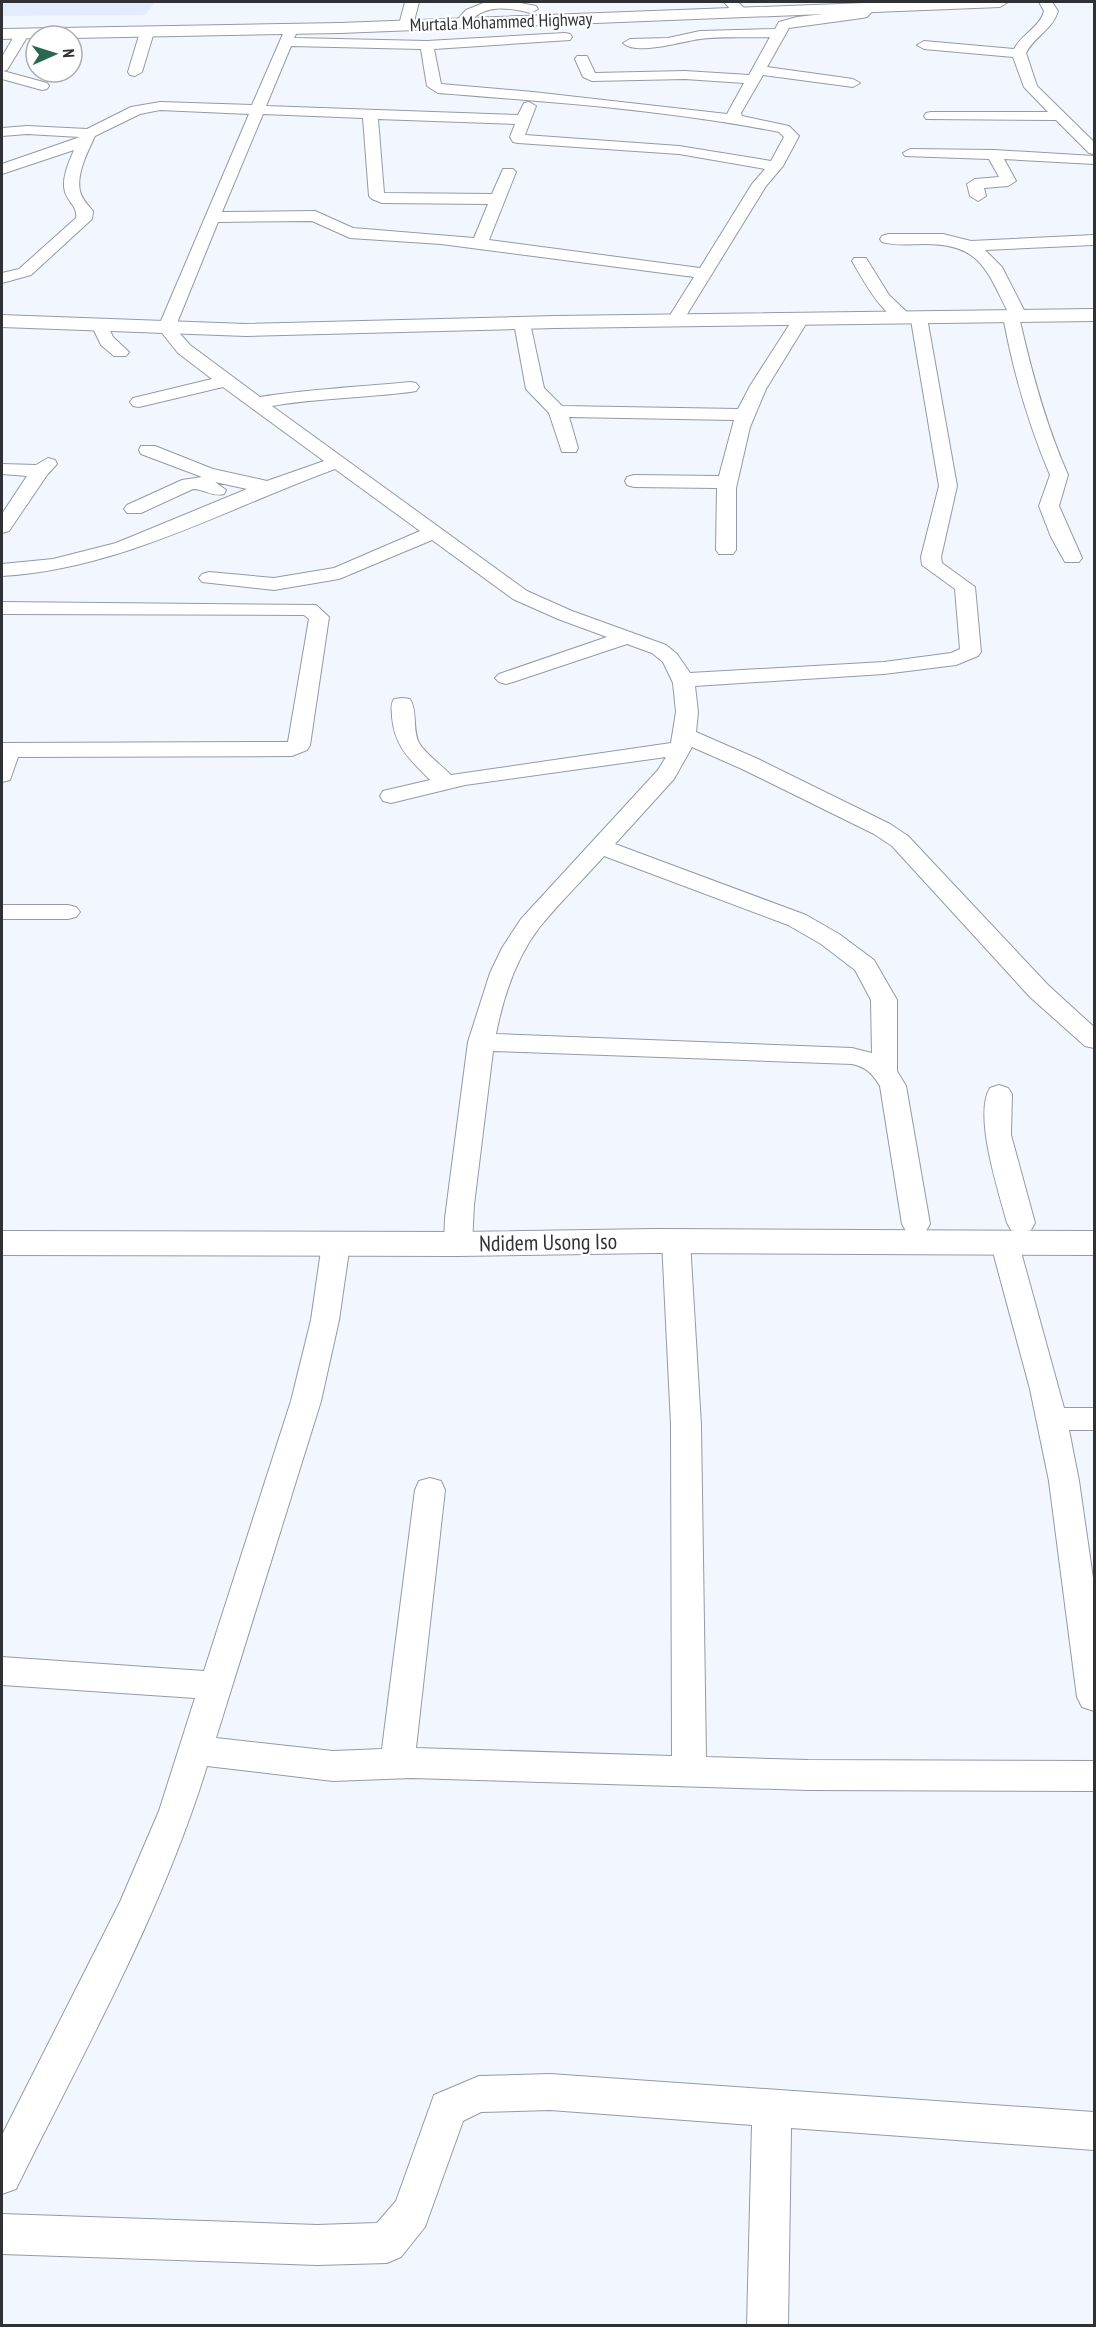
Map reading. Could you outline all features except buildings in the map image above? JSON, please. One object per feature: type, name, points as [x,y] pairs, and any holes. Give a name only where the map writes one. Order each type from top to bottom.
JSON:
[{"type":"main road","name":"Murtala Mohammed Highway","points":[[2,29],[407,21],[531,9],[837,2],[876,4]]},
{"type":"main road","name":"Murtala Mohammed Highway","points":[[2,34],[147,32],[288,36],[876,4],[1000,2]]},
{"type":"main road","points":[[2,321],[166,328],[347,329],[675,320],[1095,315]]},
{"type":"main road","name":"Ndidem Usong Iso","points":[[2,1226],[676,1241],[1012,1232],[1095,1223]]},
{"type":"main road","name":"Ndidem Usong Iso","points":[[2,1243],[336,1244],[458,1235],[916,1224],[1012,1232],[1095,1243]]},
{"type":"street","points":[[407,21],[412,2]]},
{"type":"street","points":[[1046,2],[1051,11],[1049,19],[1025,41],[1019,54],[1030,87],[1095,150]]},
{"type":"street","points":[[735,119],[734,113],[784,25],[862,14],[876,4]]},
{"type":"street","points":[[135,72],[147,32]]},
{"type":"street","points":[[630,43],[668,42],[700,35],[779,33]]},
{"type":"street","points":[[2,67],[22,34]]},
{"type":"street","points":[[458,1235],[481,1042],[499,979],[517,941],[559,889],[666,774],[682,742],[686,717],[684,680],[668,654],[565,615],[520,595],[255,403],[184,349],[166,328],[288,36],[427,45],[565,37]]},
{"type":"street","points":[[427,45],[435,86],[438,89],[532,96],[735,119],[790,132],[792,136],[776,166],[760,184],[675,320]]},
{"type":"street","points":[[924,45],[1019,54]]},
{"type":"street","points":[[582,59],[588,74],[592,77],[755,75],[853,84]]},
{"type":"street","points":[[2,75],[42,86]]},
{"type":"street","points":[[532,96],[517,137],[518,140],[668,148],[776,166]]},
{"type":"street","points":[[2,169],[87,137],[147,107],[524,120]]},
{"type":"street","points":[[370,115],[377,196],[390,199],[498,199]]},
{"type":"street","points":[[931,116],[1060,116]]},
{"type":"street","points":[[2,132],[27,130],[87,137]]},
{"type":"street","points":[[2,278],[25,272],[84,219],[85,211],[72,192],[72,181],[87,137]]},
{"type":"street","points":[[910,153],[994,154],[1095,160]]},
{"type":"street","points":[[978,196],[975,184],[1008,182],[994,154]]},
{"type":"street","points":[[480,243],[508,172]]},
{"type":"street","points":[[212,217],[315,216],[350,233],[480,243],[704,273]]},
{"type":"street","points":[[888,238],[943,239],[971,246],[1095,240]]},
{"type":"street","points":[[971,246],[994,267],[1015,316],[1027,386],[1043,438],[1059,475],[1049,500],[1049,506],[1060,537],[1072,558]]},
{"type":"street","points":[[684,680],[884,668],[956,659],[971,652],[966,587],[932,566],[931,557],[948,486],[911,318],[883,298],[860,261]]},
{"type":"street","points":[[726,550],[724,509],[728,482],[745,415],[757,389],[801,319]]},
{"type":"street","points":[[522,323],[535,389],[557,411],[565,429],[569,448]]},
{"type":"street","points":[[100,326],[102,335],[110,346],[120,352]]},
{"type":"street","points":[[139,402],[226,381]]},
{"type":"street","points":[[255,403],[305,395],[358,393],[410,387]]},
{"type":"street","points":[[557,411],[745,415]]},
{"type":"street","points":[[148,450],[191,469],[241,484],[268,487]]},
{"type":"street","points":[[2,570],[53,565],[123,547],[268,487],[337,462]]},
{"type":"street","points":[[2,469],[44,467],[2,527]]},
{"type":"street","points":[[634,481],[728,482]]},
{"type":"street","points":[[134,509],[189,484],[203,483],[219,490],[241,484]]},
{"type":"street","points":[[209,578],[274,584],[339,573],[434,532]]},
{"type":"street","points":[[2,608],[309,609],[319,617],[299,745],[292,749],[5,750],[2,775]]},
{"type":"street","points":[[506,678],[628,637]]},
{"type":"street","points":[[402,704],[404,729],[409,745],[445,782]]},
{"type":"street","points":[[391,796],[445,782],[682,742],[760,769],[882,829],[900,841],[1040,991],[1095,1040]]},
{"type":"street","points":[[600,847],[797,920],[830,939],[865,965],[884,1000],[885,1069],[893,1086],[916,1224]]},
{"type":"street","points":[[2,912],[68,912]]},
{"type":"street","points":[[481,1042],[852,1056],[869,1060],[885,1069]]},
{"type":"street","points":[[999,1094],[998,1135],[1012,1232],[1064,1480],[1091,1633],[1095,1696]]},
{"type":"street","points":[[676,1241],[686,1437],[689,1772]]},
{"type":"street","points":[[2,2175],[135,1909],[176,1811],[306,1401],[325,1320],[336,1244]]},
{"type":"street","points":[[1051,1419],[1095,1419]]},
{"type":"street","points":[[397,1763],[430,1490]]},
{"type":"street","points":[[2,1671],[217,1686]]},
{"type":"street","points":[[196,1750],[333,1766],[397,1763],[808,1775],[1095,1776]]},
{"type":"street","points":[[2,2234],[317,2245],[387,2243],[411,2213],[448,2108],[479,2094],[550,2092],[1095,2131]]},
{"type":"street","points":[[767,2325],[772,2108]]},
{"type":"shaded area","points":[[2,2],[155,2],[145,15],[2,16]]}]
